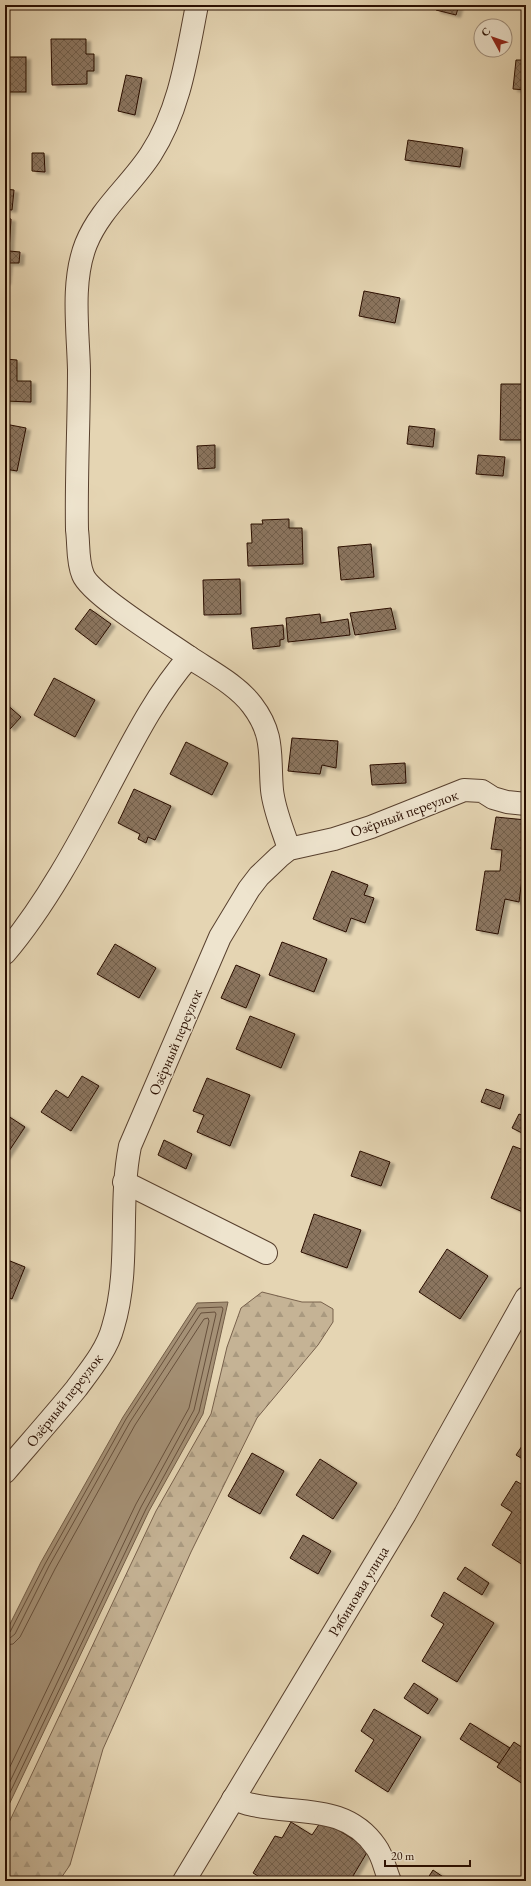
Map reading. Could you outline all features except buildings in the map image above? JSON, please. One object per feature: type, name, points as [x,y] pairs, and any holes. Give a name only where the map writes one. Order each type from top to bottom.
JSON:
[{"type":"street","points":[[197,5],[184,75],[172,115],[150,155],[96,224],[86,244],[80,262],[77,313],[78,553],[83,575],[89,584],[111,603],[236,689],[253,706],[262,720],[271,747],[272,791],[289,849]]},
{"type":"street","points":[[8,944],[52,887],[86,830],[157,698],[173,675],[189,657]]},
{"type":"street","name":"Озёрный переулок","points":[[5,1472],[84,1378],[108,1341],[114,1326],[122,1270],[124,1182],[130,1146],[220,938],[235,910],[252,885],[268,867],[289,849],[372,827],[464,790],[482,791],[493,798],[506,802],[526,804]]},
{"type":"street","points":[[124,1182],[266,1253]]},
{"type":"street","name":"Рябиновая улица","points":[[184,1881],[405,1514],[526,1298]]},
{"type":"street","points":[[233,1799],[254,1805],[313,1811],[347,1822],[360,1829],[377,1849],[390,1881]]},
{"type":"green space","points":[[262,1292],[302,1302],[321,1302],[333,1309],[333,1322],[318,1345],[257,1418],[191,1552],[103,1749],[70,1865],[59,1881],[5,1881],[5,1831],[156,1511],[211,1414],[227,1347],[241,1308]]},
{"type":"water","points":[[228,1302],[203,1414],[149,1511],[5,1813],[5,1634],[41,1562],[123,1417],[197,1303]]}]
